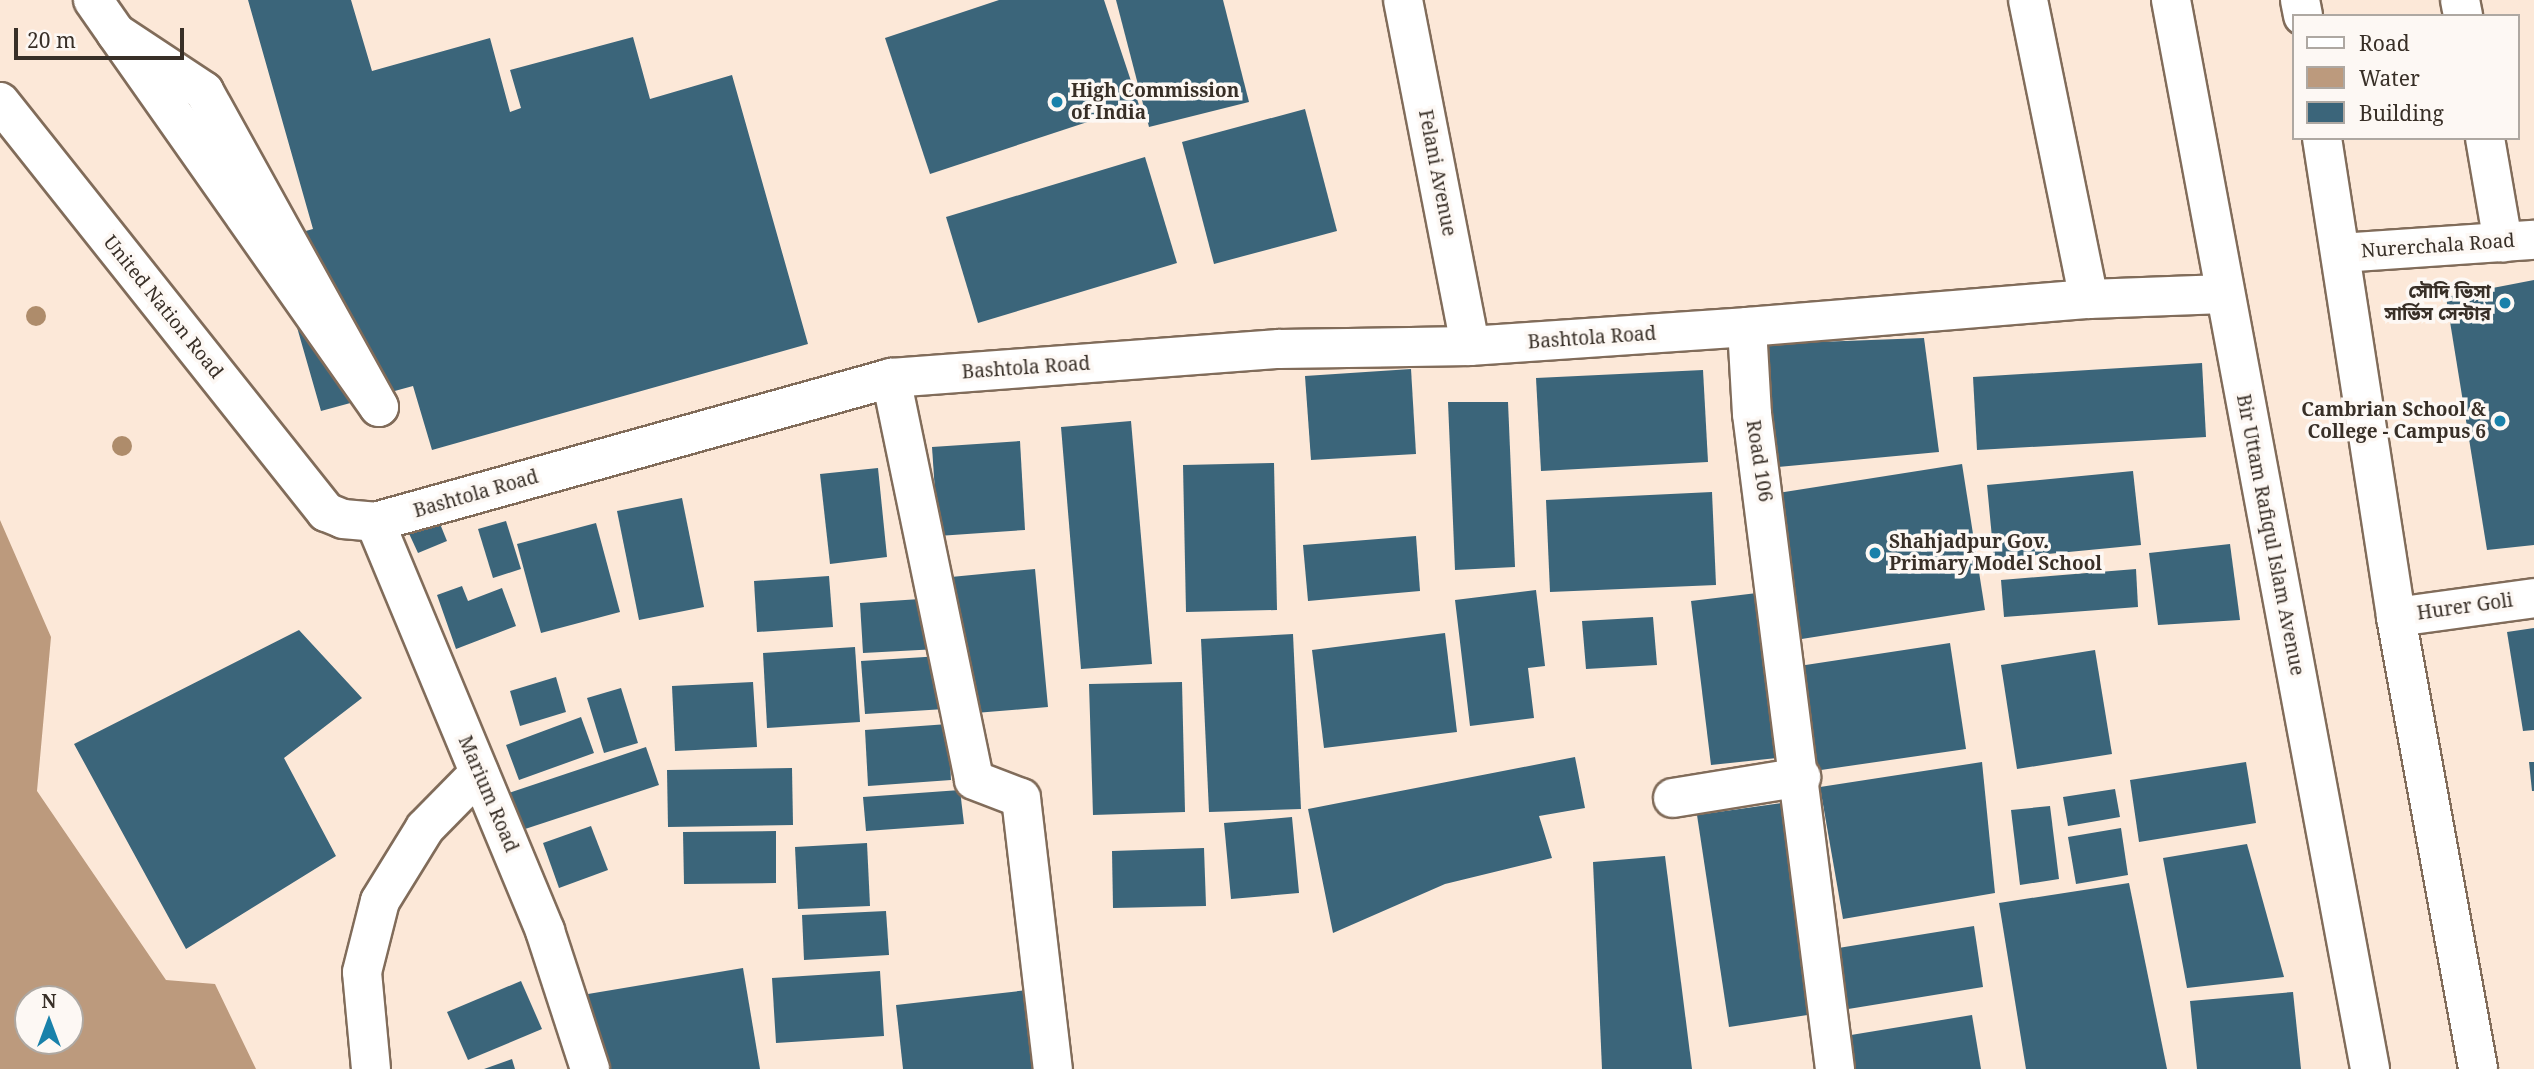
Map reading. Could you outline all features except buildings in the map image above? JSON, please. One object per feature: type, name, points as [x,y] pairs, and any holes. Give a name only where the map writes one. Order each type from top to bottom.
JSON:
[{"type":"street","points":[[93,0],[116,33],[307,305],[379,407],[204,91],[116,33]]},
{"type":"street","name":"Felani Avenue","points":[[1403,0],[1470,346]]},
{"type":"street","points":[[2028,0],[2089,299]]},
{"type":"street","name":"Bir Uttam Rafiqul Islam Avenue","points":[[2171,0],[2370,1069]]},
{"type":"street","name":"United Nation Road","points":[[0,103],[326,512]]},
{"type":"street","points":[[2322,140],[2396,617],[2479,1069]]},
{"type":"street","points":[[2485,140],[2519,241]]},
{"type":"street","name":"Nurerchala Road","points":[[2341,253],[2519,241]]},
{"type":"street","points":[[1747,327],[2089,299],[2224,294]]},
{"type":"street","name":"Bashtola Road","points":[[326,512],[375,522],[891,378],[1279,349],[1470,346],[1747,327]]},
{"type":"street","name":"Road 106","points":[[1747,327],[1752,414],[1801,777],[1835,1069]]},
{"type":"street","points":[[891,378],[974,780],[1021,798],[1053,1069]]},
{"type":"street","name":"Marium Road","points":[[375,522],[545,931],[590,1069]]},
{"type":"street","name":"Hurer Goli","points":[[2396,617],[2534,598]]},
{"type":"street","points":[[371,1069],[362,972],[380,901],[425,828],[479,773]]},
{"type":"street","points":[[1673,798],[1801,777]]},
{"type":"water","points":[[0,520],[51,637],[37,791],[166,980],[215,984],[256,1069],[0,1069]]},
{"type":"place","name":"High Commission of India","points":[[1057,102]]},
{"type":"place","name":"সৌদি ভিসা সার্ভিস সেন্টার","points":[[2505,303]]},
{"type":"place","name":"Cambrian School & College - Campus 6","points":[[2500,421]]},
{"type":"place","name":"Shahjadpur Gov. Primary Model School","points":[[1875,553]]}]
